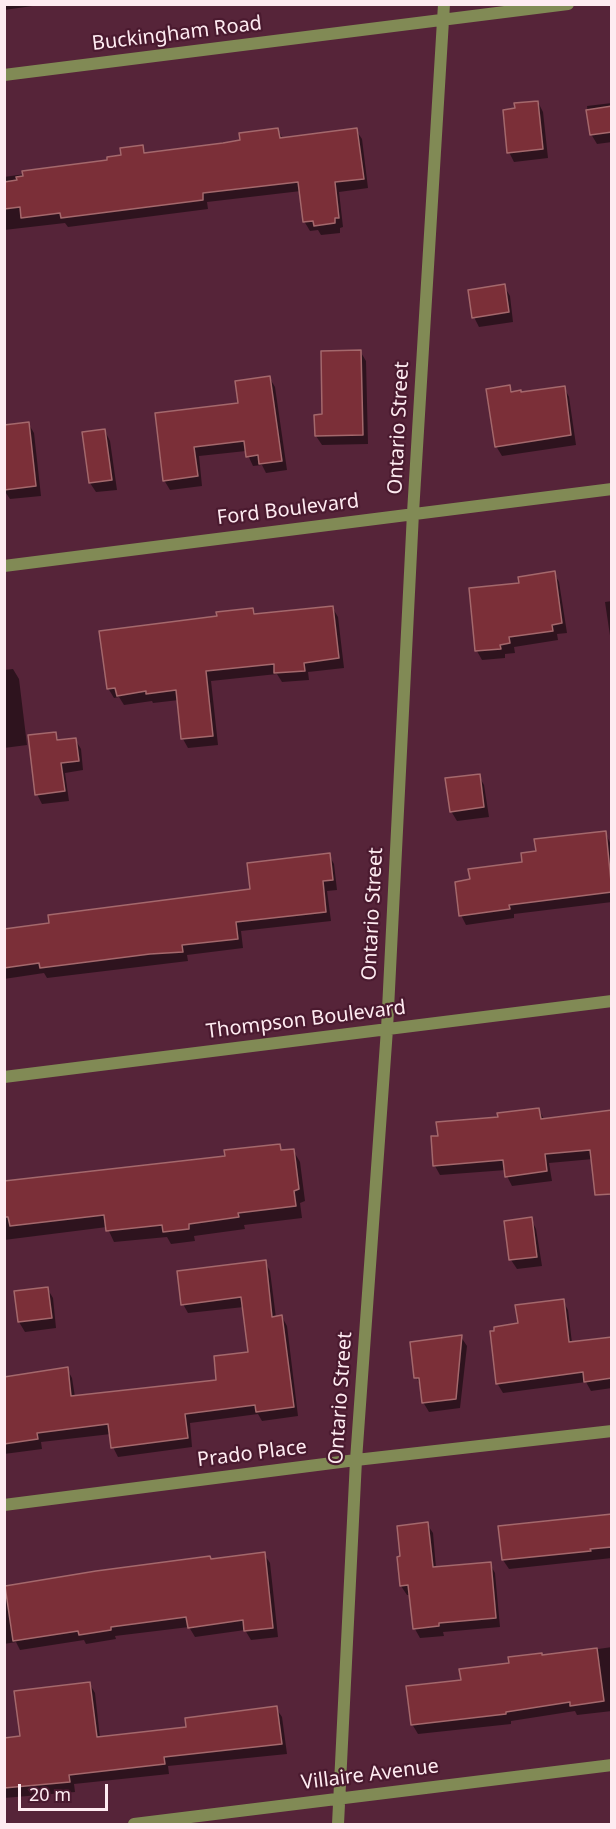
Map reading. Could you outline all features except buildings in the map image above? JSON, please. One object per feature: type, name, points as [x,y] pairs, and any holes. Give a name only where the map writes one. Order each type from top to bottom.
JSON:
[{"type":"street","name":"Ontario Street","points":[[338,1824],[356,1460],[387,1029],[413,513],[444,4]]},
{"type":"street","name":"Buckingham Road","points":[[4,75],[568,4]]},
{"type":"street","name":"Ford Boulevard","points":[[4,566],[612,489]]},
{"type":"street","name":"Thompson Boulevard","points":[[4,1077],[612,1001]]},
{"type":"street","name":"Prado Place","points":[[4,1505],[356,1460],[612,1431]]},
{"type":"street","name":"Villaire Avenue","points":[[134,1824],[612,1766]]}]
